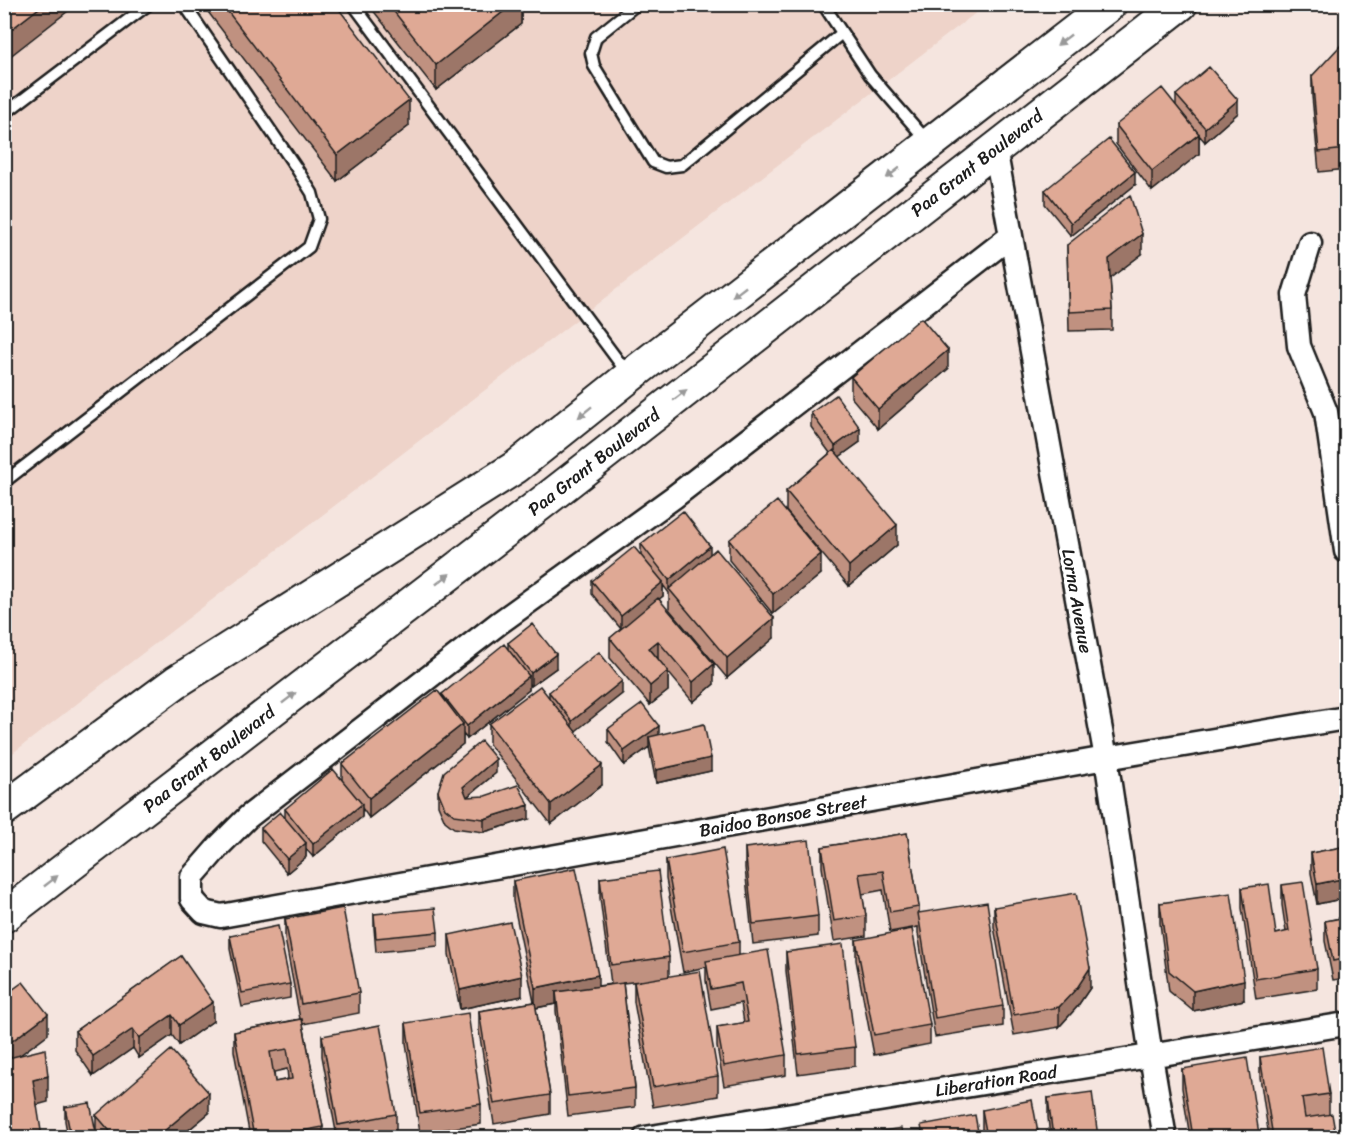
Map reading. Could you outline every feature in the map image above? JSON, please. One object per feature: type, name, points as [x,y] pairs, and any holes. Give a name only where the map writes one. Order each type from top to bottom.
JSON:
[{"type":"main road","points":[[4,809],[176,682],[516,467],[1110,4]]},
{"type":"main road","name":"Paa Grant Boulevard","points":[[4,916],[543,502],[1181,4]]},
{"type":"main road","points":[[516,467],[543,502]]},
{"type":"street","name":"Lorna Avenue","points":[[995,148],[1106,758],[1165,1137]]},
{"type":"street","name":"Baidoo Bonsoe Street","points":[[1011,236],[674,497],[499,623],[248,817],[192,877],[192,899],[204,912],[221,916],[1106,758],[1347,718]]},
{"type":"street","points":[[1310,243],[1294,295],[1299,346],[1326,412],[1347,551]]},
{"type":"street","name":"Liberation Road","points":[[645,1137],[1347,1024]]},
{"type":"lane","points":[[4,114],[149,4]]},
{"type":"lane","points":[[4,482],[309,247],[319,219],[312,193],[184,4]]},
{"type":"lane","points":[[353,4],[630,376]]},
{"type":"lane","points":[[637,4],[596,37],[591,53],[594,66],[653,162],[666,167],[682,165],[842,33]]},
{"type":"lane","points":[[823,4],[870,75],[930,144]]},
{"type":"shaded area","points":[[5,5],[986,5],[5,759]]},
{"type":"building","points":[[4,4],[44,4],[4,35]]},
{"type":"building","points":[[222,4],[335,4],[409,100],[337,155]]},
{"type":"building","points":[[388,4],[513,4],[436,65]]},
{"type":"building","points":[[1347,43],[1347,149],[1319,152],[1312,76],[1342,44]]},
{"type":"building","points":[[1209,67],[1238,100],[1205,128],[1176,95]]},
{"type":"building","points":[[1162,88],[1199,134],[1152,171],[1116,125]]},
{"type":"building","points":[[1109,139],[1135,172],[1071,223],[1045,190]]},
{"type":"building","points":[[1130,195],[1142,234],[1109,259],[1112,310],[1069,312],[1067,245]]},
{"type":"building","points":[[921,318],[948,350],[878,409],[851,377]]},
{"type":"building","points":[[836,395],[860,428],[835,446],[811,413]]},
{"type":"building","points":[[834,450],[897,525],[849,566],[786,491]]},
{"type":"building","points":[[777,501],[821,554],[773,594],[729,540]]},
{"type":"building","points":[[683,511],[710,546],[669,580],[641,544]]},
{"type":"building","points":[[634,547],[663,582],[621,616],[592,581]]},
{"type":"building","points":[[716,549],[774,618],[727,658],[669,589]]},
{"type":"building","points":[[658,598],[714,664],[693,682],[658,641],[649,648],[668,671],[650,686],[610,638]]},
{"type":"building","points":[[532,624],[556,654],[531,673],[508,643]]},
{"type":"building","points":[[504,644],[529,676],[467,726],[442,694]]},
{"type":"building","points":[[599,652],[622,681],[572,721],[549,692]]},
{"type":"building","points":[[540,686],[602,765],[551,804],[489,724]]},
{"type":"building","points":[[437,690],[463,724],[369,798],[342,764]]},
{"type":"building","points":[[642,704],[659,726],[624,751],[608,729]]},
{"type":"building","points":[[704,724],[711,758],[656,770],[649,737]]},
{"type":"building","points":[[481,741],[496,759],[463,787],[467,797],[485,796],[518,785],[529,805],[484,819],[454,815],[445,808],[438,791],[444,772]]},
{"type":"building","points":[[333,769],[362,804],[313,844],[285,809]]},
{"type":"building","points":[[280,812],[306,843],[287,859],[261,828]]},
{"type":"building","points":[[907,833],[919,907],[890,912],[883,871],[859,874],[866,916],[834,921],[822,847]]},
{"type":"building","points":[[809,840],[818,916],[753,924],[745,848]]},
{"type":"building","points":[[1347,846],[1347,879],[1317,884],[1311,853]]},
{"type":"building","points":[[723,849],[739,942],[683,952],[666,860]]},
{"type":"building","points":[[576,868],[598,975],[535,988],[513,881]]},
{"type":"building","points":[[658,871],[669,957],[611,965],[600,878]]},
{"type":"building","points":[[1303,882],[1317,969],[1256,979],[1242,888],[1269,884],[1276,934],[1289,931],[1282,885]]},
{"type":"building","points":[[1076,893],[1090,968],[1077,988],[1059,1007],[1014,1015],[994,907]]},
{"type":"building","points":[[1231,893],[1244,980],[1193,991],[1169,971],[1160,903]]},
{"type":"building","points":[[987,902],[1003,1006],[935,1018],[918,913]]},
{"type":"building","points":[[343,908],[359,993],[301,1004],[285,919]]},
{"type":"building","points":[[435,908],[438,932],[376,938],[374,914]]},
{"type":"building","points":[[1347,917],[1347,958],[1333,961],[1325,921]]},
{"type":"building","points":[[510,922],[522,976],[460,990],[449,935]]},
{"type":"building","points":[[278,926],[290,984],[242,993],[230,936]]},
{"type":"building","points":[[912,929],[930,1025],[874,1035],[856,940]]},
{"type":"building","points":[[843,944],[855,1047],[798,1054],[786,952]]},
{"type":"building","points":[[768,950],[786,1055],[724,1066],[717,1027],[748,1022],[741,983],[711,989],[706,961]]},
{"type":"building","points":[[181,956],[213,1002],[179,1025],[172,1015],[139,1038],[133,1029],[93,1056],[75,1031]]},
{"type":"building","points":[[700,971],[718,1076],[653,1087],[634,982]]},
{"type":"building","points":[[23,982],[48,1014],[4,1047],[4,996]]},
{"type":"building","points":[[623,983],[635,1088],[568,1096],[556,992]]},
{"type":"building","points":[[535,1002],[550,1095],[494,1104],[479,1011]]},
{"type":"building","points":[[468,1013],[481,1104],[420,1113],[406,1023]]},
{"type":"building","points":[[302,1019],[323,1127],[270,1137],[254,1137],[234,1032]],"holes":[[[287,1049],[292,1079],[275,1082],[270,1052]]]},
{"type":"building","points":[[380,1025],[396,1114],[338,1125],[322,1036]]},
{"type":"building","points":[[1322,1047],[1329,1094],[1302,1098],[1305,1118],[1332,1114],[1336,1137],[1273,1137],[1260,1057]]},
{"type":"building","points":[[45,1049],[48,1076],[33,1080],[42,1137],[4,1137],[4,1059]]},
{"type":"building","points":[[1347,1049],[1347,1110],[1339,1050]]},
{"type":"building","points":[[171,1050],[209,1093],[157,1137],[115,1137],[96,1115]]},
{"type":"building","points":[[1247,1058],[1259,1134],[1238,1137],[1193,1137],[1182,1069]]},
{"type":"building","points":[[1092,1092],[1098,1137],[1053,1137],[1048,1098]]},
{"type":"building","points":[[1032,1100],[1039,1137],[1007,1137],[1007,1135],[987,1137],[982,1110]]},
{"type":"building","points":[[90,1103],[97,1137],[71,1137],[65,1107]]},
{"type":"building","points":[[975,1115],[979,1137],[923,1137],[921,1125]]},
{"type":"building","points":[[901,1128],[903,1137],[854,1137],[854,1136]]}]
